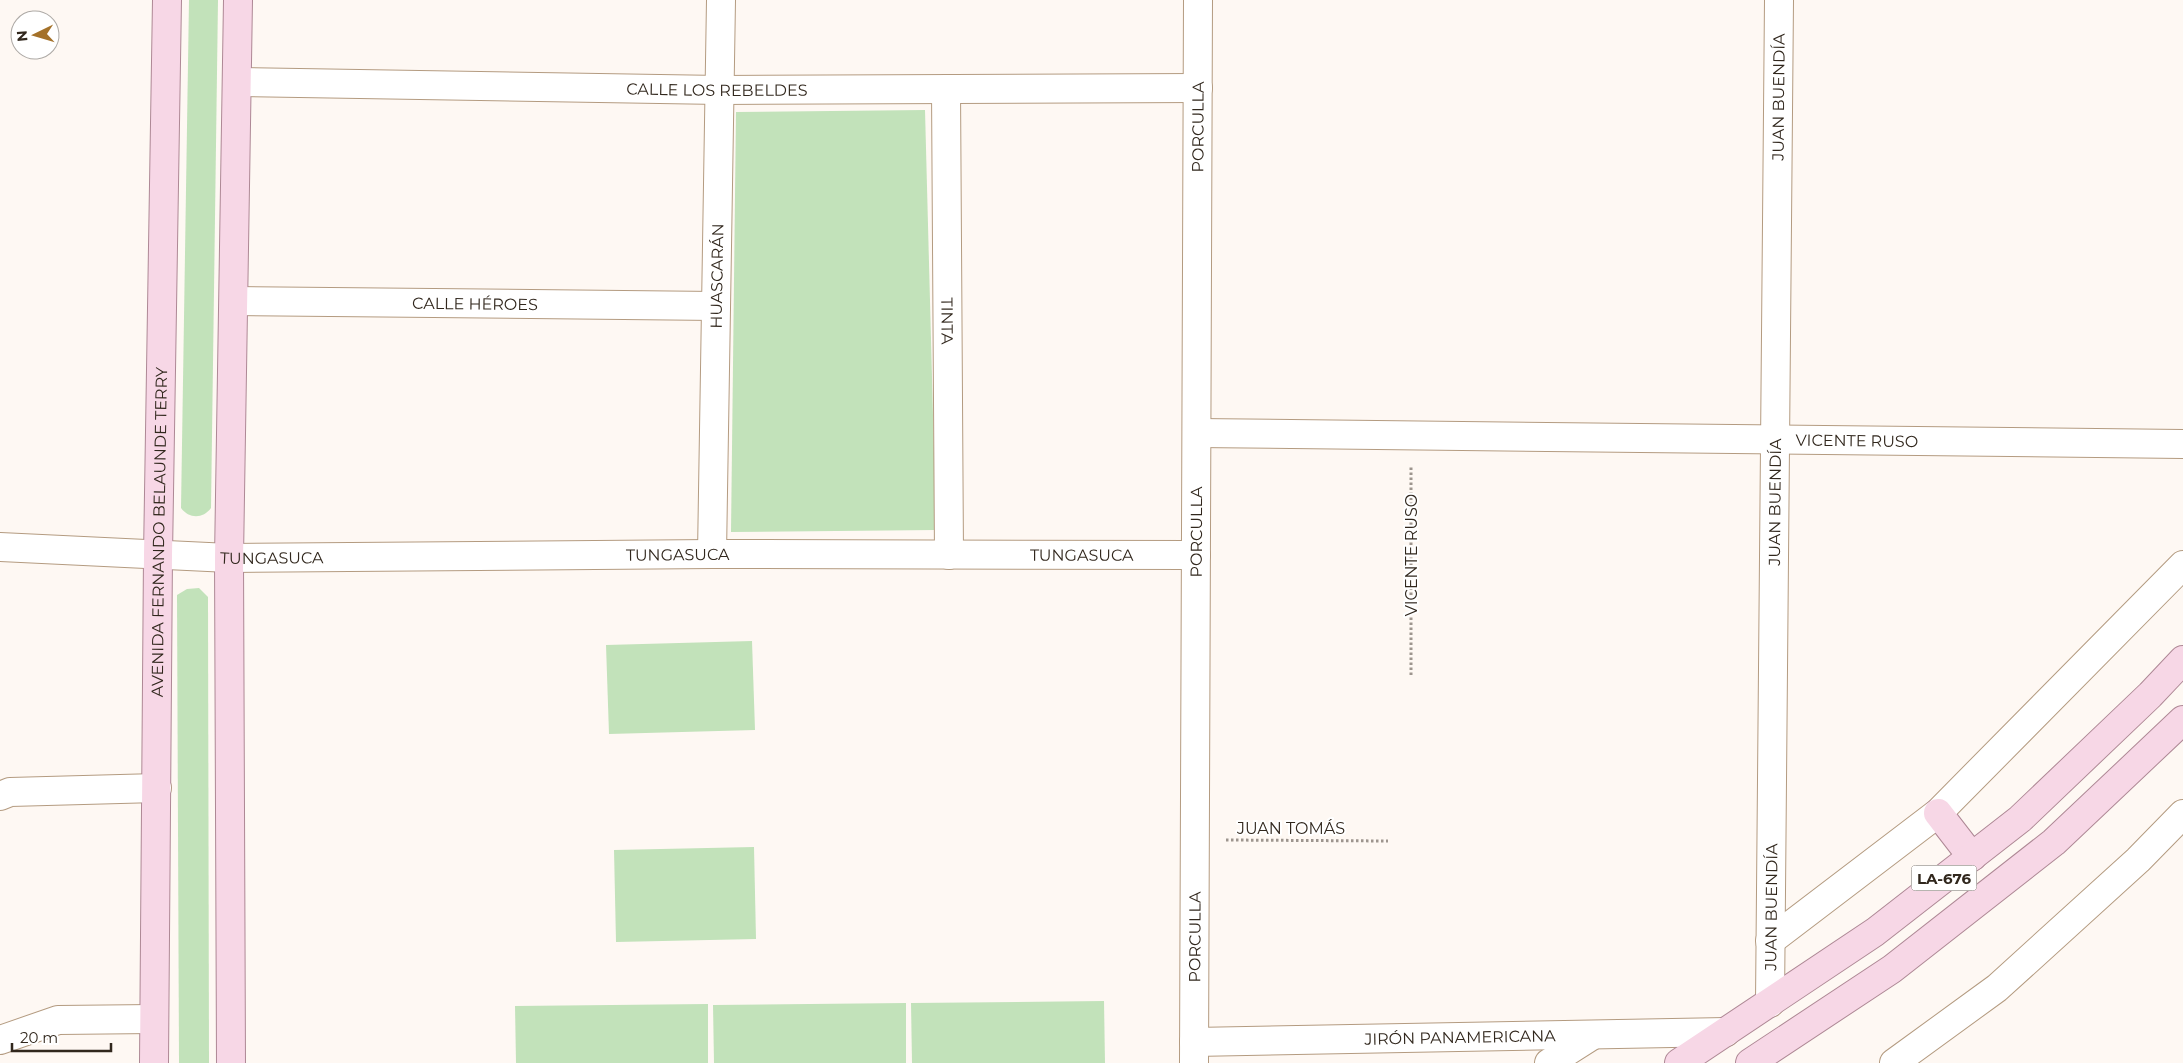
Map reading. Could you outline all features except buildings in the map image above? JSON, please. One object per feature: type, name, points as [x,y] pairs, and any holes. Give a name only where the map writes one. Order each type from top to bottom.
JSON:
[{"type":"main road","name":"AVENIDA FERNANDO BELAUNDE TERRY","points":[[154,1063],[158,556],[167,0]]},
{"type":"main road","points":[[231,1063],[229,558],[238,0]]},
{"type":"main road","name":"LA-676","points":[[1679,1063],[1875,932],[2020,819],[2150,695],[2183,660]]},
{"type":"main road","name":"LA-676","points":[[1750,1063],[1892,969],[2054,842],[2183,720]]},
{"type":"main road","points":[[1938,813],[1972,857]]},
{"type":"street","name":"HUASCARÁN","points":[[712,554],[721,0]]},
{"type":"street","name":"PORCULLA","points":[[1194,1053],[1198,0]]},
{"type":"street","name":"JUAN BUENDÍA","points":[[1770,1003],[1779,0]]},
{"type":"street","name":"CALLE LOS REBELDES","points":[[237,82],[720,90],[1198,88]]},
{"type":"street","name":"TINTA","points":[[946,89],[949,555]]},
{"type":"street","name":"CALLE HÉROES","points":[[234,301],[716,306]]},
{"type":"street","name":"VICENTE RUSO","points":[[1197,433],[2183,444]]},
{"type":"street","name":"TUNGASUCA","points":[[0,547],[229,558],[712,554],[1196,555]]},
{"type":"street","points":[[1770,941],[1938,813],[2183,565]]},
{"type":"street","points":[[0,796],[10,792],[157,788]]},
{"type":"street","points":[[1894,1063],[1997,988],[2138,860],[2183,814]]},
{"type":"street","points":[[0,1040],[58,1020],[153,1019]]},
{"type":"street","name":"JIRÓN PANAMERICANA","points":[[1194,1053],[1593,1035],[1726,1032]]},
{"type":"street","points":[[1549,1063],[1593,1035]]},
{"type":"path","name":"VICENTE RUSO","points":[[1411,675],[1412,435]]},
{"type":"path","name":"JUAN TOMÁS","points":[[1195,840],[1388,841]]},
{"type":"green space","points":[[189,0],[218,0],[211,508],[200,516],[192,516],[181,508]]},
{"type":"green space","points":[[925,110],[936,530],[731,532],[736,112]]},
{"type":"green space","points":[[199,588],[208,597],[209,1063],[179,1063],[177,595],[187,589]]},
{"type":"green space","points":[[752,641],[755,730],[609,734],[606,645]]},
{"type":"green space","points":[[754,847],[756,939],[616,942],[614,850]]},
{"type":"green space","points":[[1104,1001],[1105,1063],[912,1063],[911,1003]]},
{"type":"green space","points":[[906,1003],[906,1063],[714,1063],[713,1005]]},
{"type":"green space","points":[[708,1004],[708,1063],[516,1063],[515,1006]]}]
